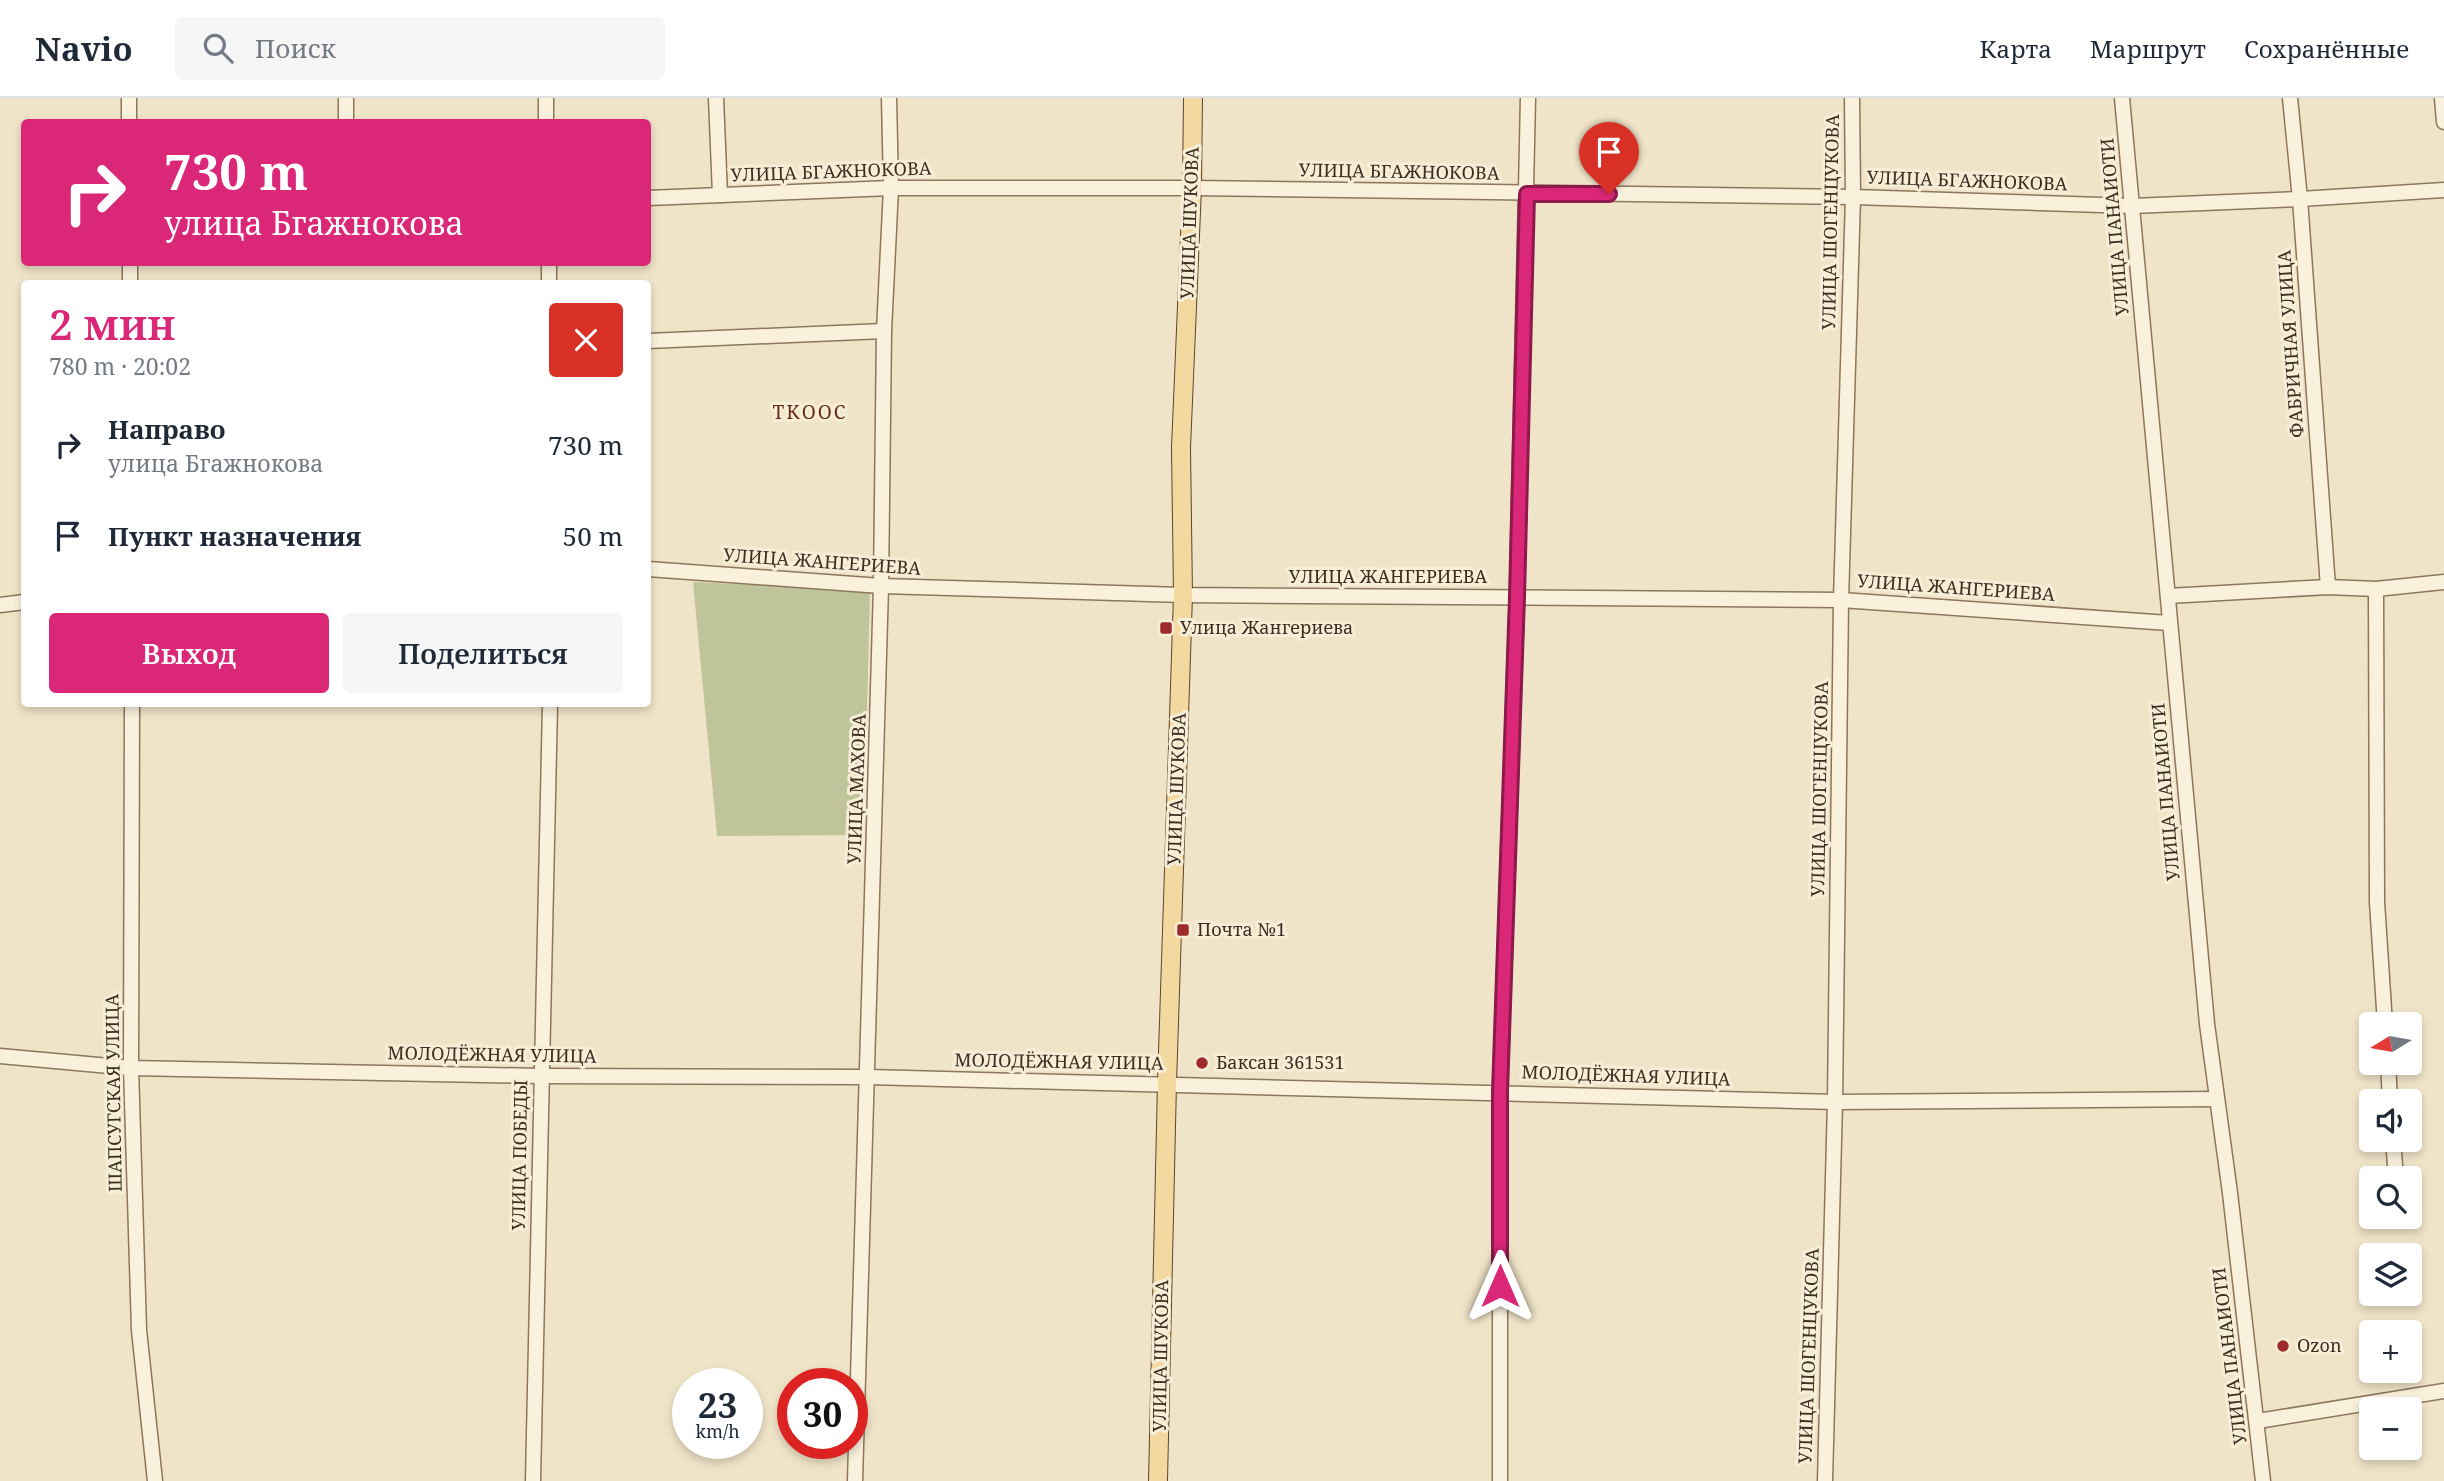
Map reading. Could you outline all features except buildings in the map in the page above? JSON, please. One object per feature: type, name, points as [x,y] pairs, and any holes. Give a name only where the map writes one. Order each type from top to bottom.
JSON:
[{"type":"main road","name":"УЛИЦА ШУКОВА","points":[[1158,1481],[1167,1083],[1183,596],[1181,448],[1192,188],[1192,98]]},
{"type":"street","points":[[129,98],[129,119]]},
{"type":"street","points":[[346,98],[346,119]]},
{"type":"street","points":[[546,98],[546,119]]},
{"type":"street","points":[[716,98],[720,195]]},
{"type":"street","name":"УЛИЦА МАХОВА","points":[[855,1481],[881,586],[884,331],[891,188],[889,98]]},
{"type":"street","points":[[1500,1481],[1500,1092],[1517,597],[1528,98]]},
{"type":"street","name":"УЛИЦА ШОГЕНЦУКОВА","points":[[1825,1481],[1835,1101],[1841,600],[1853,197],[1852,98]]},
{"type":"street","name":"УЛИЦА ПАНАИОТИ","points":[[2122,98],[2207,1024],[2258,1421],[2263,1481]]},
{"type":"street","name":"ФАБРИЧНАЯ УЛИЦА","points":[[2290,98],[2300,199],[2328,587]]},
{"type":"street","points":[[2442,98],[2444,122]]},
{"type":"street","name":"УЛИЦА БГАЖНОКОВА","points":[[651,198],[891,188],[1192,188],[1853,197],[2132,206],[2444,190]]},
{"type":"street","points":[[651,341],[884,331]]},
{"type":"street","name":"УЛИЦА ЖАНГЕРИЕВА","points":[[651,569],[881,586],[1183,596],[1841,600],[2169,623]]},
{"type":"street","points":[[2168,596],[2328,587],[2376,589],[2444,582]]},
{"type":"street","points":[[2376,589],[2377,902],[2384,1012]]},
{"type":"street","points":[[0,605],[21,602]]},
{"type":"street","name":"ШАПСУГСКАЯ УЛИЦА","points":[[132,707],[131,1068],[139,1330],[155,1481]]},
{"type":"street","name":"УЛИЦА ПОБЕДЫ","points":[[533,1481],[550,707]]},
{"type":"street","name":"МОЛОДЁЖНАЯ УЛИЦА","points":[[0,1056],[131,1068],[541,1076],[868,1077],[1835,1101],[2217,1099]]},
{"type":"street","points":[[2258,1421],[2444,1391]]},
{"type":"green space","points":[[693,582],[870,590],[864,835],[717,836]]},
{"type":"place","name":"Улица Жангериева","points":[[1166,628]]},
{"type":"place","name":"Почта №1","points":[[1183,930]]},
{"type":"place","name":"Баксан 361531","points":[[1202,1063]]},
{"type":"place","name":"Ozon","points":[[2283,1346]]},
{"type":"district","name":"ТКООС","points":[[810,412]]},
{"type":"route","points":[[1500,1286],[1500,1092],[1517,597],[1527,194],[1609,194]]}]
